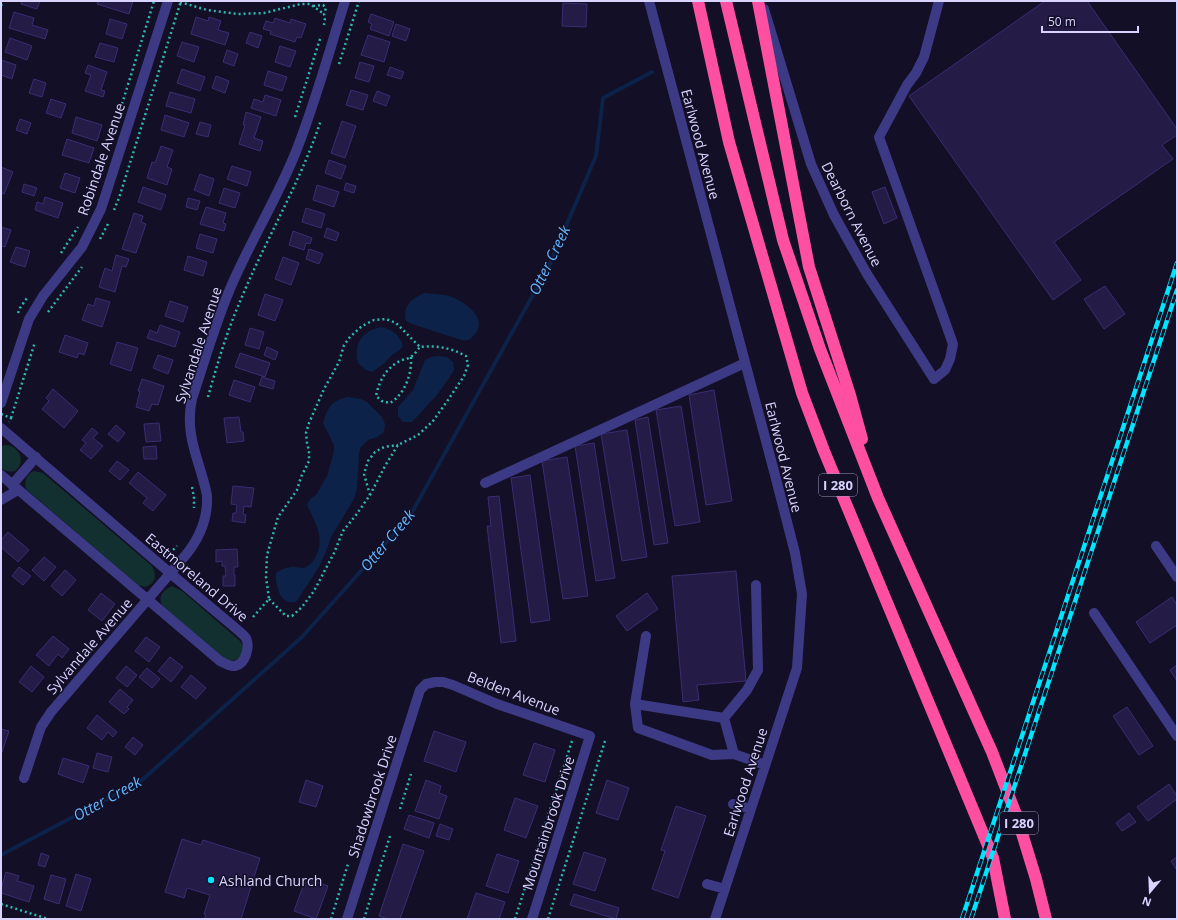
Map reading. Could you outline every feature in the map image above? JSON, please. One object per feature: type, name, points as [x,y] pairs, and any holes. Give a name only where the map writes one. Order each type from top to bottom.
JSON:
[{"type":"highway","points":[[693,1],[706,38]]},
{"type":"highway","name":"I 280","points":[[698,1],[729,142],[802,393],[993,858],[1006,919]]},
{"type":"highway","name":"I 280","points":[[726,1],[783,240],[820,348],[878,498],[992,752],[1017,817],[1036,879],[1046,919]]},
{"type":"highway","points":[[758,1],[809,267],[850,395],[878,498]]},
{"type":"street","name":"Robindale Avenue","points":[[1,403],[29,319],[43,296],[82,246],[101,209],[168,1]]},
{"type":"street","name":"Sylvandale Avenue","points":[[24,778],[38,735],[45,719],[194,544],[204,523],[206,491],[190,431],[190,411],[192,399],[215,328],[230,290],[291,164],[303,132],[345,1]]},
{"type":"street","name":"Earlwood Avenue","points":[[648,1],[746,363],[795,553],[802,594],[797,668],[715,919]]},
{"type":"street","name":"Dearborn Avenue","points":[[762,1],[811,164],[834,215],[867,274],[934,379],[945,370],[950,359],[953,344],[879,137],[924,57],[939,1]]},
{"type":"street","points":[[484,483],[746,363]]},
{"type":"street","name":"Eastmoreland Drive","points":[[1,475],[220,661],[227,665],[236,666],[242,662],[246,655],[248,646],[246,638],[239,630],[170,573],[4,429]]},
{"type":"street","points":[[1,500],[15,488],[36,457]]},
{"type":"street","points":[[1156,546],[1177,577]]},
{"type":"street","points":[[724,718],[747,690],[758,670],[756,585]]},
{"type":"street","points":[[1094,613],[1177,736]]},
{"type":"street","points":[[646,636],[635,704],[638,728],[712,755],[734,754],[765,765]]},
{"type":"street","name":"Belden Avenue","points":[[426,684],[443,682],[453,685],[497,704],[590,736]]},
{"type":"street","name":"Shadowbrook Drive","points":[[347,919],[420,690],[426,684]]},
{"type":"street","points":[[635,704],[724,718]]},
{"type":"street","points":[[724,718],[734,754]]},
{"type":"street","name":"Mountainbrook Drive","points":[[532,919],[590,736]]},
{"type":"street","points":[[733,804],[751,809]]},
{"type":"street","points":[[707,884],[725,889]]},
{"type":"path","points":[[1,6],[3,1]]},
{"type":"path","points":[[119,111],[154,1]]},
{"type":"path","points":[[178,1],[206,10],[232,14],[264,13],[301,4],[310,4],[324,14]]},
{"type":"path","points":[[313,6],[323,4],[326,8],[324,14],[324,28]]},
{"type":"path","points":[[295,118],[322,35]]},
{"type":"path","points":[[83,216],[89,205],[101,169]]},
{"type":"path","points":[[58,259],[80,222]]},
{"type":"path","points":[[370,495],[364,474],[368,461],[375,452],[384,447],[398,445],[418,435],[433,421],[464,376],[468,365],[466,356],[457,351],[443,347],[420,346],[396,323],[386,319],[374,320],[362,326],[350,337],[344,346],[339,362],[324,389],[309,423],[306,433],[309,461],[301,477],[297,490],[278,517],[266,555],[266,577],[269,599],[286,616],[292,616],[302,607],[314,590],[334,553],[343,531],[370,495],[398,445]]},
{"type":"path","points":[[411,357],[412,364],[410,374],[401,393],[396,400],[390,403],[382,401],[376,396],[378,387],[384,375],[391,366],[411,357],[420,346]]},
{"type":"path","points":[[1,414],[11,418],[4,429]]},
{"type":"path","points":[[191,482],[194,498],[193,514]]},
{"type":"path","points":[[160,552],[166,557],[180,542]]},
{"type":"path","points":[[253,617],[269,599]]},
{"type":"path","points":[[515,919],[575,731]]},
{"type":"path","points":[[548,919],[605,741]]},
{"type":"path","points":[[400,809],[411,774]]},
{"type":"path","points":[[364,919],[390,836]]},
{"type":"path","points":[[331,919],[348,864]]},
{"type":"path","points":[[1,904],[48,919]]},
{"type":"green space","points":[[5,445],[14,448],[20,455],[21,459],[19,467],[15,471],[11,472],[1,468],[1,446]]},
{"type":"green space","points":[[34,471],[43,473],[152,566],[155,573],[153,581],[145,587],[138,585],[26,489],[26,478]]},
{"type":"green space","points":[[172,586],[182,591],[240,641],[244,647],[240,659],[230,661],[221,657],[162,605],[162,594],[166,589]]},
{"type":"water","points":[[424,293],[449,296],[469,307],[474,312],[479,322],[478,328],[472,338],[469,340],[461,340],[406,321],[405,311],[407,307],[415,298]]},
{"type":"water","points":[[381,327],[389,329],[395,333],[403,346],[372,372],[366,370],[358,363],[358,344],[364,335]]},
{"type":"water","points":[[438,356],[447,357],[453,362],[454,370],[436,396],[412,422],[403,422],[398,416],[398,407],[413,390],[425,360]]},
{"type":"water","points":[[348,397],[361,399],[367,402],[382,417],[385,424],[384,432],[377,437],[368,440],[361,447],[359,453],[357,488],[354,499],[331,537],[319,567],[296,602],[286,601],[282,598],[278,589],[276,583],[276,573],[289,567],[306,567],[312,562],[317,553],[320,539],[319,533],[307,505],[310,499],[316,495],[327,476],[334,451],[334,445],[323,423],[331,406],[338,400]]},
{"type":"building","points":[[22,1],[40,1],[37,9],[21,4]]},
{"type":"building","points":[[98,1],[133,1],[129,14],[97,4]]},
{"type":"building","points":[[1045,1],[1087,1],[1177,129],[1177,135],[1162,145],[1173,159],[1054,242],[1081,280],[1053,300],[909,96]]},
{"type":"building","points":[[563,3],[587,4],[586,27],[562,26]]},
{"type":"building","points":[[14,12],[34,18],[32,25],[48,30],[45,39],[9,28]]},
{"type":"building","points":[[371,14],[394,22],[389,36],[370,29],[372,24],[368,22]]},
{"type":"building","points":[[196,17],[208,21],[209,17],[221,21],[218,30],[229,33],[225,45],[191,34]]},
{"type":"building","points":[[275,18],[290,23],[291,19],[306,24],[301,38],[297,37],[295,42],[270,34],[271,31],[263,29],[266,21],[273,23]]},
{"type":"building","points":[[110,19],[127,24],[122,39],[106,34]]},
{"type":"building","points":[[396,24],[410,29],[406,41],[392,36]]},
{"type":"building","points":[[250,32],[262,36],[258,48],[246,43]]},
{"type":"building","points":[[368,35],[390,42],[384,62],[361,55]]},
{"type":"building","points":[[10,38],[32,46],[27,60],[5,52]]},
{"type":"building","points":[[182,42],[199,47],[194,62],[177,56]]},
{"type":"building","points":[[100,43],[118,48],[114,62],[95,57]]},
{"type":"building","points":[[280,46],[296,51],[290,67],[275,62]]},
{"type":"building","points":[[227,50],[238,54],[234,66],[223,62]]},
{"type":"building","points":[[1,60],[16,65],[12,79],[1,75]]},
{"type":"building","points":[[360,62],[374,66],[369,82],[355,78]]},
{"type":"building","points":[[88,65],[107,72],[101,90],[105,91],[103,97],[85,91],[91,75],[85,73]]},
{"type":"building","points":[[390,67],[404,72],[401,79],[387,75]]},
{"type":"building","points":[[182,69],[205,77],[200,91],[177,83]]},
{"type":"building","points":[[268,71],[287,77],[282,91],[264,85]]},
{"type":"building","points":[[216,76],[229,81],[225,93],[212,88]]},
{"type":"building","points":[[34,79],[46,83],[42,97],[29,93]]},
{"type":"building","points":[[351,90],[368,95],[363,110],[346,105]]},
{"type":"building","points":[[377,91],[390,96],[386,106],[373,101]]},
{"type":"building","points":[[170,92],[195,99],[191,113],[166,106]]},
{"type":"building","points":[[265,95],[281,100],[276,116],[251,108],[254,99],[263,102]]},
{"type":"building","points":[[51,99],[66,104],[61,118],[46,113]]},
{"type":"building","points":[[246,112],[261,117],[254,138],[263,141],[260,151],[239,144],[245,125],[243,125]]},
{"type":"building","points":[[165,115],[189,123],[184,137],[161,130]]},
{"type":"building","points":[[76,117],[102,125],[97,141],[72,133]]},
{"type":"building","points":[[20,119],[31,123],[27,134],[16,130]]},
{"type":"building","points":[[342,121],[356,126],[345,158],[331,153]]},
{"type":"building","points":[[200,122],[211,125],[208,137],[196,134]]},
{"type":"building","points":[[67,139],[94,148],[89,163],[62,155]]},
{"type":"building","points":[[161,146],[173,150],[167,167],[172,169],[167,185],[147,178],[152,162],[155,163]]},
{"type":"building","points":[[329,160],[346,166],[341,179],[325,173]]},
{"type":"building","points":[[232,166],[251,172],[247,186],[227,179]]},
{"type":"building","points":[[1,167],[13,172],[4,194],[1,193]]},
{"type":"building","points":[[65,173],[80,178],[75,193],[60,188]]},
{"type":"building","points":[[200,174],[214,179],[209,196],[194,190]]},
{"type":"building","points":[[346,183],[356,186],[354,193],[344,190]]},
{"type":"building","points":[[24,184],[37,188],[34,196],[22,192]]},
{"type":"building","points":[[317,185],[339,192],[334,207],[313,200]]},
{"type":"building","points":[[143,187],[166,195],[161,210],[138,202]]},
{"type":"building","points":[[885,187],[897,218],[884,224],[872,192]]},
{"type":"building","points":[[224,188],[240,193],[235,208],[219,203]]},
{"type":"building","points":[[45,197],[63,203],[58,218],[35,210],[37,202],[43,204]]},
{"type":"building","points":[[188,198],[200,201],[197,210],[186,207]]},
{"type":"building","points":[[206,207],[226,213],[223,223],[226,224],[224,231],[200,224]]},
{"type":"building","points":[[306,208],[325,214],[321,228],[302,222]]},
{"type":"building","points":[[134,213],[143,216],[141,222],[146,224],[136,253],[122,249]]},
{"type":"building","points":[[1,227],[11,230],[5,247],[1,246]]},
{"type":"building","points":[[327,228],[339,233],[336,241],[324,237]]},
{"type":"building","points":[[293,231],[312,238],[310,244],[306,243],[304,250],[289,245]]},
{"type":"building","points":[[200,234],[217,239],[213,253],[196,248]]},
{"type":"building","points":[[16,247],[30,251],[25,267],[10,262]]},
{"type":"building","points":[[309,249],[323,254],[319,264],[306,259]]},
{"type":"building","points":[[116,255],[129,259],[126,267],[122,266],[115,292],[99,287],[105,268],[112,271]]},
{"type":"building","points":[[188,256],[207,262],[203,276],[184,270]]},
{"type":"building","points":[[283,257],[299,263],[291,285],[275,279]]},
{"type":"building","points":[[1105,286],[1125,314],[1104,329],[1084,299]]},
{"type":"building","points":[[265,294],[283,300],[275,321],[258,315]]},
{"type":"building","points":[[96,298],[110,302],[102,327],[82,320],[88,304],[94,306]]},
{"type":"building","points":[[170,301],[188,307],[183,322],[165,316]]},
{"type":"building","points":[[160,325],[180,332],[175,347],[147,338],[150,330],[157,333]]},
{"type":"building","points":[[250,328],[264,332],[259,349],[245,345]]},
{"type":"building","points":[[65,335],[88,343],[84,355],[79,353],[77,358],[59,352]]},
{"type":"building","points":[[117,342],[138,348],[131,371],[110,364]]},
{"type":"building","points":[[267,347],[278,352],[275,360],[264,355]]},
{"type":"building","points":[[240,353],[270,363],[265,377],[235,367]]},
{"type":"building","points":[[158,355],[173,360],[168,374],[153,368]]},
{"type":"building","points":[[262,377],[275,381],[273,389],[259,385]]},
{"type":"building","points":[[142,379],[164,386],[158,405],[152,404],[149,411],[136,407],[140,391],[138,391]]},
{"type":"building","points":[[234,380],[255,387],[250,402],[229,395]]},
{"type":"building","points":[[53,389],[78,411],[64,428],[42,409],[49,401],[46,398]]},
{"type":"building","points":[[714,390],[732,501],[706,505],[689,395]]},
{"type":"building","points":[[681,406],[700,522],[675,526],[656,410]]},
{"type":"building","points":[[239,417],[244,441],[227,443],[224,418]]},
{"type":"building","points":[[648,417],[668,543],[654,545],[635,420]]},
{"type":"building","points":[[159,423],[161,441],[146,442],[144,424]]},
{"type":"building","points":[[116,425],[125,433],[118,442],[108,434]]},
{"type":"building","points":[[92,428],[98,433],[93,438],[103,446],[91,459],[80,450],[86,443],[82,440]]},
{"type":"building","points":[[627,430],[647,557],[622,561],[601,434]]},
{"type":"building","points":[[594,443],[615,578],[596,581],[575,446]]},
{"type":"building","points":[[156,446],[157,459],[144,459],[143,447]]},
{"type":"building","points":[[567,457],[588,596],[563,599],[542,461]]},
{"type":"building","points":[[117,461],[129,470],[120,480],[109,471]]},
{"type":"building","points":[[138,472],[166,495],[153,511],[143,503],[147,498],[129,483]]},
{"type":"building","points":[[530,475],[550,620],[531,623],[511,478]]},
{"type":"building","points":[[233,486],[254,488],[251,507],[244,506],[243,514],[246,515],[245,523],[232,521],[233,513],[236,513],[237,505],[231,504]]},
{"type":"building","points":[[499,496],[516,641],[501,643],[487,526],[491,526],[488,497]]},
{"type":"building","points":[[8,532],[29,550],[18,562],[1,547],[1,540]]},
{"type":"building","points":[[237,549],[238,567],[234,567],[235,586],[223,586],[223,576],[226,576],[225,566],[222,566],[222,561],[216,562],[216,550]]},
{"type":"building","points":[[44,557],[56,567],[44,581],[32,570]]},
{"type":"building","points":[[19,567],[31,576],[23,585],[12,576]]},
{"type":"building","points":[[65,570],[76,580],[62,596],[51,586]]},
{"type":"building","points":[[736,571],[746,681],[697,685],[699,700],[683,702],[672,576]]},
{"type":"building","points":[[101,593],[115,604],[102,621],[88,610]]},
{"type":"building","points":[[647,593],[658,609],[627,631],[616,616]]},
{"type":"building","points":[[1172,597],[1177,605],[1177,625],[1150,643],[1136,622]]},
{"type":"building","points":[[53,636],[69,649],[62,658],[58,654],[49,666],[36,655]]},
{"type":"building","points":[[146,637],[160,647],[149,662],[135,651]]},
{"type":"building","points":[[170,657],[183,667],[171,682],[158,671]]},
{"type":"building","points":[[1177,665],[1177,681],[1170,670]]},
{"type":"building","points":[[31,666],[44,677],[32,692],[19,682]]},
{"type":"building","points":[[126,666],[137,675],[127,687],[116,678]]},
{"type":"building","points":[[147,668],[160,679],[152,688],[139,677]]},
{"type":"building","points":[[191,675],[206,688],[196,699],[181,687]]},
{"type":"building","points":[[120,689],[133,700],[127,707],[129,709],[124,714],[109,702]]},
{"type":"building","points":[[1127,707],[1153,746],[1139,755],[1113,716]]},
{"type":"building","points":[[97,715],[117,732],[113,737],[108,732],[102,740],[87,728]]},
{"type":"building","points":[[1,729],[9,731],[1,755]]},
{"type":"building","points":[[434,731],[466,742],[456,772],[424,761]]},
{"type":"building","points":[[133,737],[143,745],[135,755],[125,747]]},
{"type":"building","points":[[534,743],[555,750],[545,782],[523,775]]},
{"type":"building","points":[[97,753],[112,757],[108,772],[93,768]]},
{"type":"building","points":[[63,758],[89,766],[83,783],[58,774]]},
{"type":"building","points":[[306,780],[323,786],[316,807],[299,802]]},
{"type":"building","points":[[426,780],[441,786],[439,793],[447,796],[439,819],[415,811]]},
{"type":"building","points":[[607,780],[629,788],[618,820],[596,813]]},
{"type":"building","points":[[1169,784],[1177,796],[1177,799],[1148,821],[1137,807]]},
{"type":"building","points":[[515,798],[538,806],[526,838],[504,830]]},
{"type":"building","points":[[676,806],[706,816],[678,898],[652,889],[665,851],[661,850]]},
{"type":"building","points":[[1129,813],[1136,822],[1122,831],[1116,823]]},
{"type":"building","points":[[409,815],[434,823],[429,838],[404,829]]},
{"type":"building","points":[[440,824],[453,829],[449,840],[436,836]]},
{"type":"building","name":"Ashland Church","points":[[182,839],[201,845],[203,840],[260,858],[241,919],[204,919],[206,915],[204,914],[210,895],[187,888],[184,898],[165,892]]},
{"type":"building","points":[[403,844],[424,851],[400,919],[388,919],[379,916]]},
{"type":"building","points":[[584,852],[606,859],[595,891],[573,884]]},
{"type":"building","points":[[41,853],[49,856],[45,867],[38,865]]},
{"type":"building","points":[[497,854],[519,861],[508,893],[486,886]]},
{"type":"building","points":[[1177,857],[1177,868],[1176,869],[1171,861]]},
{"type":"building","points":[[6,872],[19,876],[17,881],[34,886],[29,902],[1,893]]},
{"type":"building","points":[[76,874],[91,879],[81,911],[66,906]]},
{"type":"building","points":[[51,875],[66,879],[59,904],[44,899]]},
{"type":"building","points":[[306,878],[328,886],[316,919],[294,911]]},
{"type":"building","points":[[476,893],[505,902],[499,919],[467,919]]},
{"type":"building","points":[[574,894],[619,908],[616,919],[570,905]]},
{"type":"waterway","name":"Otter Creek","points":[[1,855],[141,781],[302,637],[410,516],[549,266],[596,156],[603,98],[652,72]]},
{"type":"railway","points":[[962,919],[1177,263]]},
{"type":"railway","points":[[971,919],[1177,290]]},
{"type":"place","name":"Ashland Church","points":[[211,880]]}]
